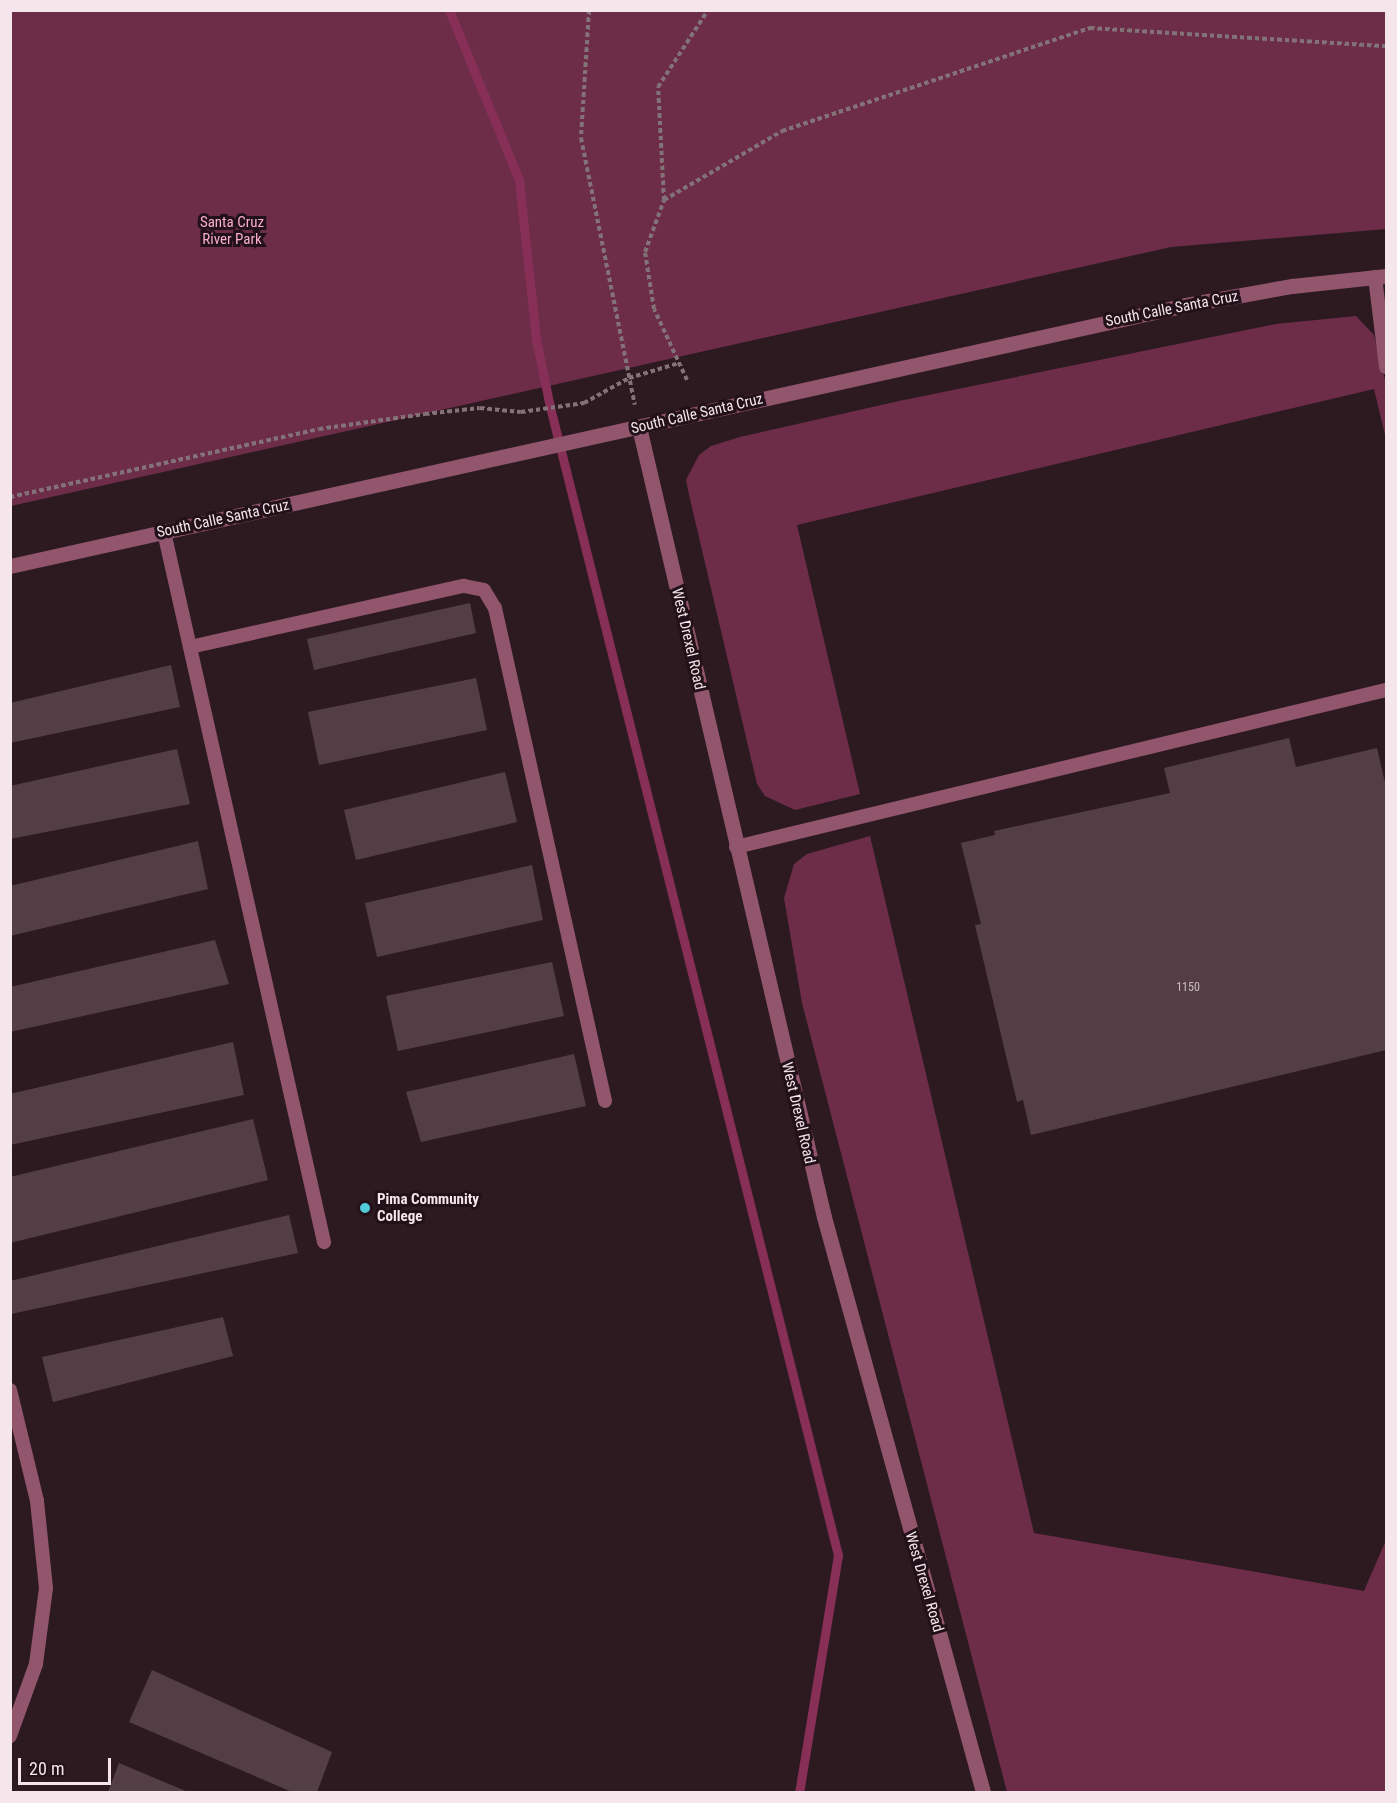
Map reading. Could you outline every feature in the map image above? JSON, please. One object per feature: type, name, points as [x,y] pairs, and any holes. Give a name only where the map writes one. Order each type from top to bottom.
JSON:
[{"type":"street","name":"South Calle Santa Cruz","points":[[10,566],[1186,305],[1292,286],[1381,277]]},
{"type":"street","name":"West Drexel Road","points":[[639,427],[824,1217],[984,1792]]},
{"type":"lane","points":[[1381,277],[1386,367]]},
{"type":"lane","points":[[164,532],[324,1242]]},
{"type":"lane","points":[[190,647],[464,586],[484,590],[495,608],[605,1101]]},
{"type":"lane","points":[[736,847],[1386,690]]},
{"type":"lane","points":[[10,1390],[37,1501],[46,1588],[36,1664],[10,1736]]},
{"type":"path","points":[[589,10],[581,138],[639,427]]},
{"type":"path","points":[[687,380],[654,309],[645,252],[664,200],[658,87],[708,10]]},
{"type":"path","points":[[664,200],[782,132],[1090,28],[1386,46]]},
{"type":"path","points":[[10,497],[319,429],[480,408],[521,412],[584,403],[629,378],[679,363]]},
{"type":"green space","name":"Santa Cruz River Park","points":[[10,11],[1386,11],[1386,229],[1171,247],[11,506]]},
{"type":"green space","points":[[1356,316],[1374,335],[1386,384],[1386,439],[1374,389],[797,525],[860,794],[795,810],[765,796],[757,784],[686,480],[699,455],[711,446],[740,437],[899,401],[1276,324]]},
{"type":"green space","points":[[870,836],[1034,1533],[1364,1591],[1386,1540],[1386,1792],[1007,1792],[802,1003],[784,898],[794,864],[807,854]]},
{"type":"building","points":[[470,603],[476,633],[314,670],[307,639]]},
{"type":"building","points":[[171,665],[180,707],[10,743],[10,703]]},
{"type":"building","points":[[476,678],[487,730],[319,765],[308,712]]},
{"type":"building","points":[[1289,738],[1296,767],[1377,748],[1386,787],[1386,1050],[1031,1135],[1023,1100],[1017,1102],[975,925],[981,924],[961,843],[995,835],[994,831],[1170,793],[1164,768]]},
{"type":"building","points":[[177,749],[190,804],[10,839],[10,786]]},
{"type":"building","points":[[505,772],[517,822],[356,860],[344,810]]},
{"type":"building","points":[[198,841],[208,889],[10,936],[10,886]]},
{"type":"building","points":[[532,865],[543,920],[377,957],[365,903]]},
{"type":"building","points":[[215,940],[229,984],[10,1032],[10,987]]},
{"type":"building","points":[[552,962],[564,1016],[398,1051],[386,996]]},
{"type":"building","points":[[233,1042],[244,1095],[10,1145],[10,1094]]},
{"type":"building","points":[[574,1054],[586,1106],[421,1142],[406,1092]]},
{"type":"building","points":[[253,1119],[268,1180],[10,1243],[10,1177]]},
{"type":"building","points":[[289,1215],[298,1253],[11,1314],[10,1281]]},
{"type":"building","points":[[223,1317],[233,1356],[53,1402],[42,1357]]},
{"type":"building","points":[[152,1670],[332,1752],[317,1792],[292,1792],[129,1722]]},
{"type":"building","points":[[119,1763],[188,1792],[108,1792]]},
{"type":"waterway","points":[[449,10],[519,180],[536,339],[550,407],[838,1555],[799,1792]]},
{"type":"place","name":"Pima Community College","points":[[365,1208]]}]
